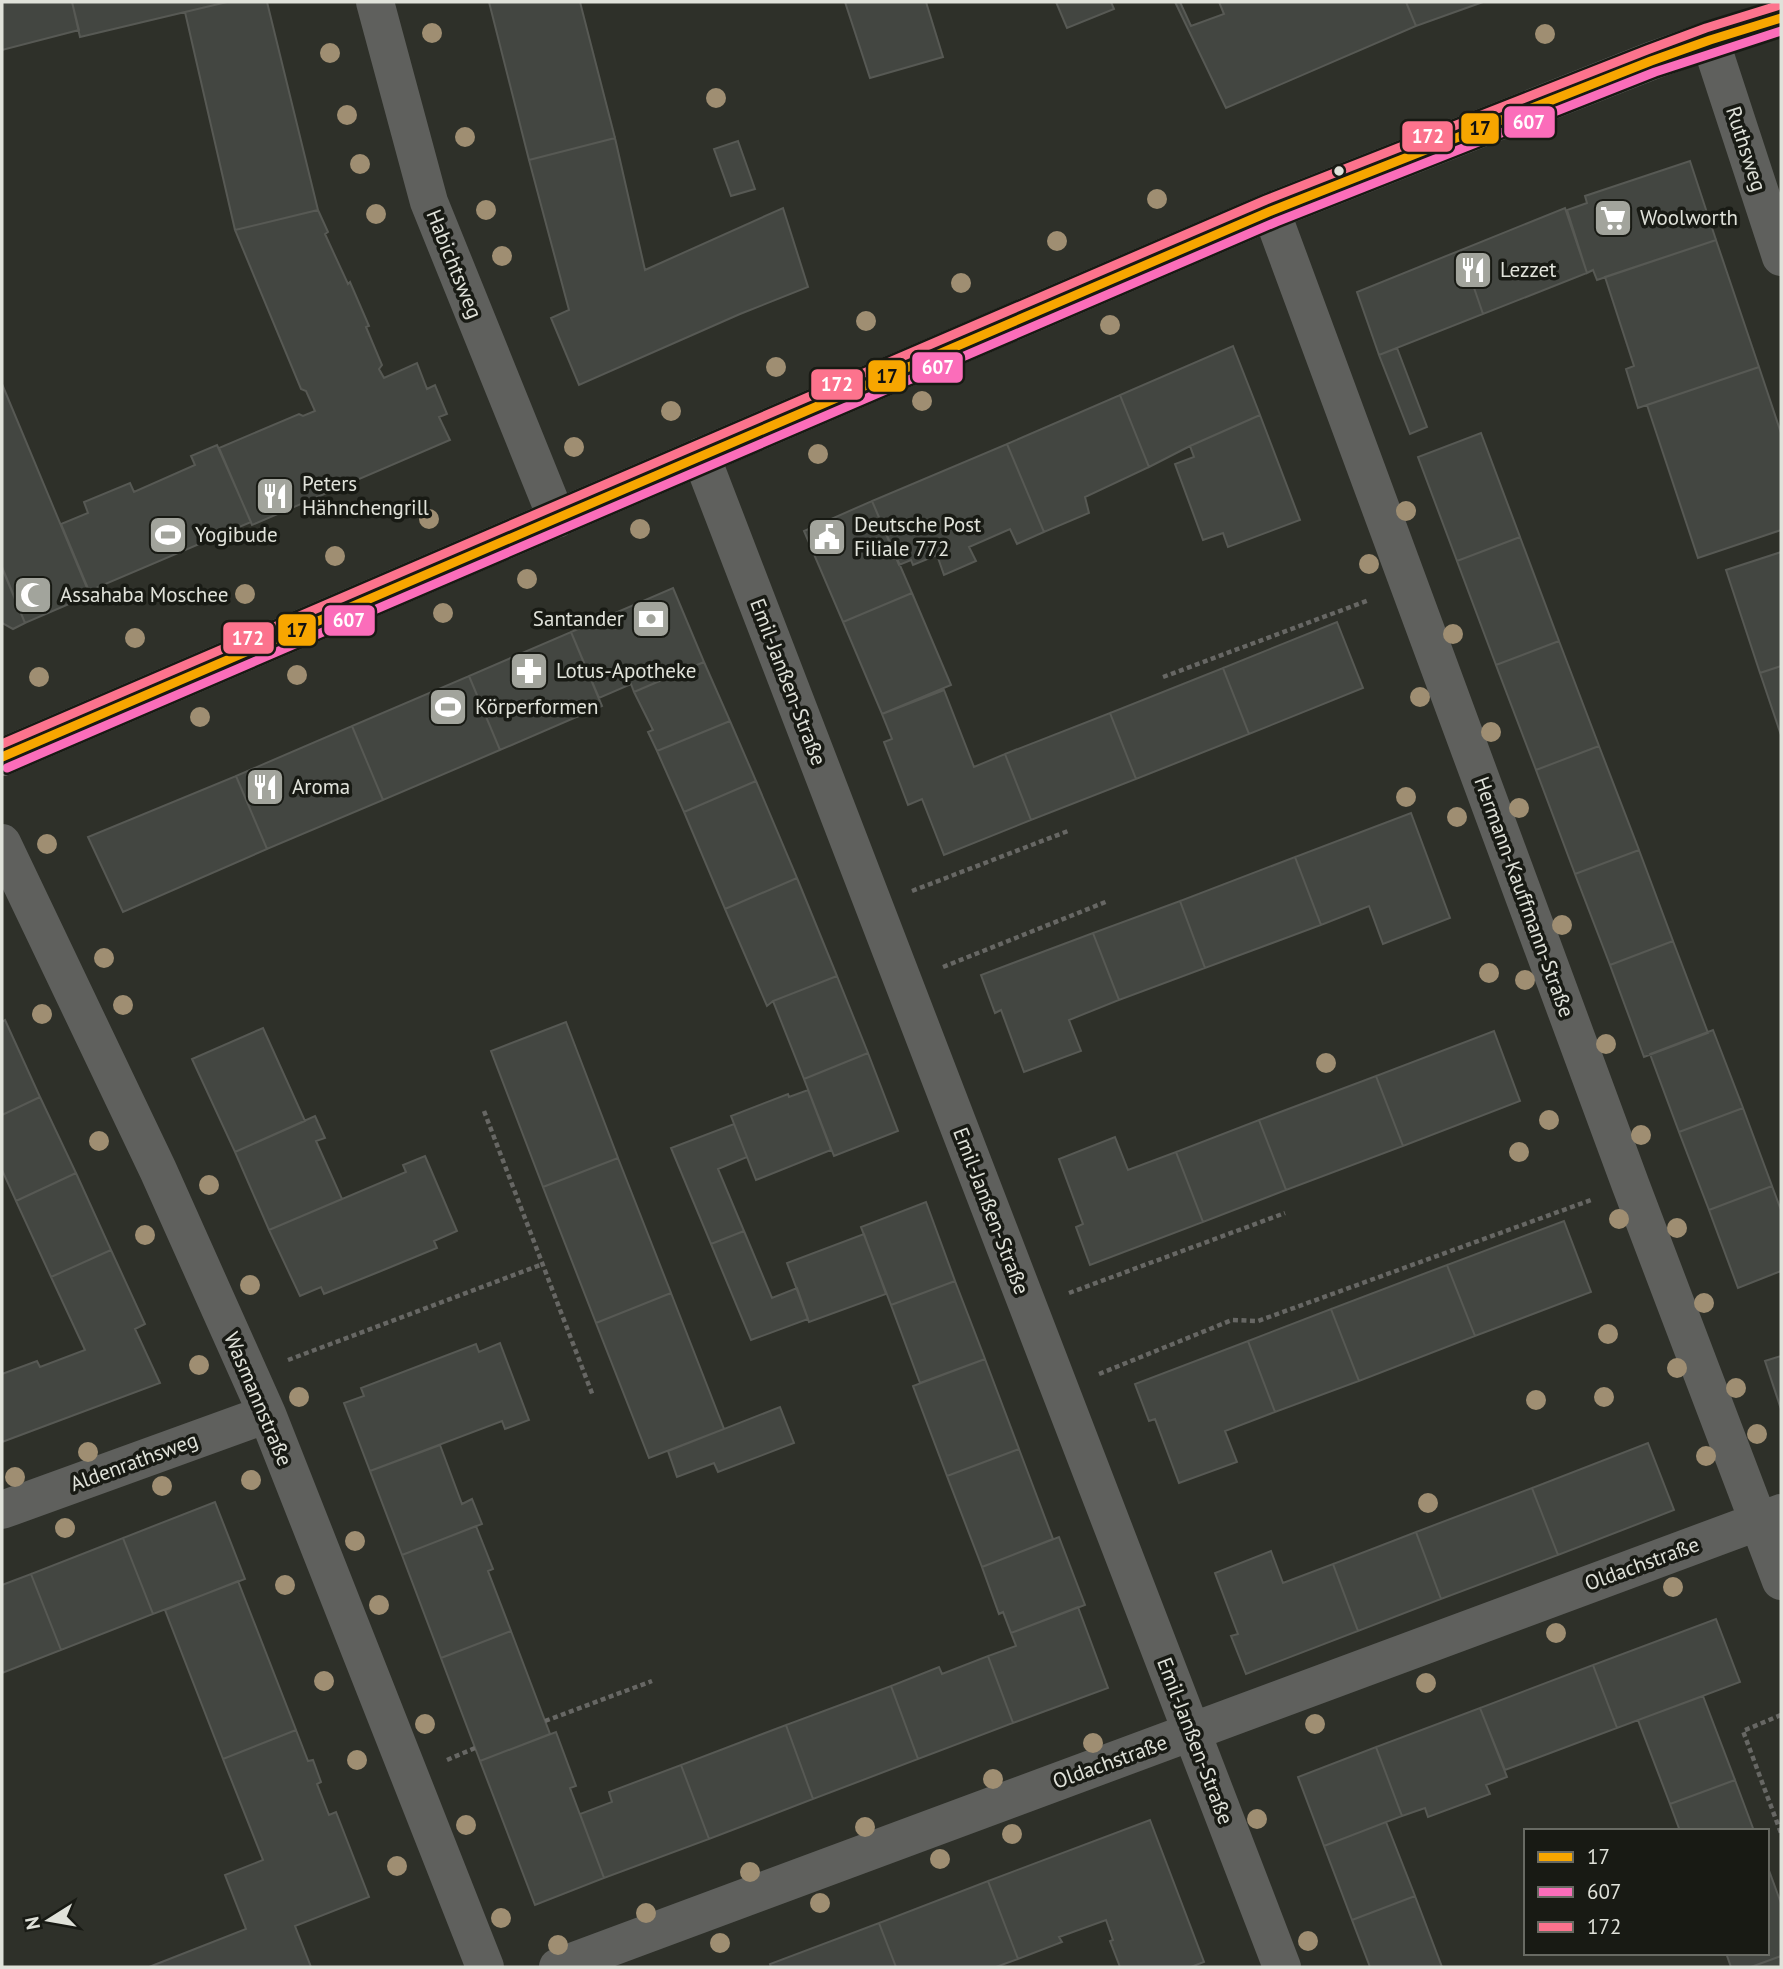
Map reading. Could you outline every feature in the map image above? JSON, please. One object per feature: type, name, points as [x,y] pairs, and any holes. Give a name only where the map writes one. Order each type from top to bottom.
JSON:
[{"type":"main road","points":[[2,757],[1270,211],[1651,61],[1781,18]]},
{"type":"street","name":"Habichtsweg","points":[[375,2],[429,202],[557,519]]},
{"type":"street","name":"Ruthsweg","points":[[1710,40],[1781,257]]},
{"type":"street","name":"Hermann-Kauffmann-Straße","points":[[1270,211],[1631,1186],[1770,1517],[1781,1581]]},
{"type":"street","name":"Emil-Janßen-Straße","points":[[701,456],[1282,1967]]},
{"type":"street","name":"Wasmannstraße","points":[[2,844],[158,1170],[267,1415],[485,1967]]},
{"type":"street","name":"Aldenrathsweg","points":[[2,1510],[267,1415]]},
{"type":"street","name":"Oldachstraße","points":[[558,1967],[1770,1517]]},
{"type":"path","points":[[1163,677],[1409,585]]},
{"type":"path","points":[[874,906],[1068,831]]},
{"type":"path","points":[[903,982],[1108,901]]},
{"type":"path","points":[[484,1111],[593,1396]]},
{"type":"path","points":[[1059,1389],[1232,1321],[1258,1321],[1631,1186]]},
{"type":"path","points":[[1028,1308],[1285,1213]]},
{"type":"path","points":[[248,1375],[543,1264]]},
{"type":"path","points":[[545,1721],[652,1681]]},
{"type":"path","points":[[1781,1715],[1743,1731],[1781,1833]]},
{"type":"building","points":[[2,2],[72,2],[79,30],[2,50]]},
{"type":"building","points":[[72,2],[227,2],[80,37]]},
{"type":"building","points":[[227,2],[267,2],[318,210],[235,230],[185,12]]},
{"type":"building","points":[[489,2],[580,2],[615,138],[529,160]]},
{"type":"building","points":[[845,2],[926,2],[943,57],[870,78]]},
{"type":"building","points":[[1056,2],[1111,2],[1114,9],[1067,28]]},
{"type":"building","points":[[1175,2],[1180,2],[1191,26],[1224,14],[1219,2],[1406,2],[1416,26],[1226,108]]},
{"type":"building","points":[[1406,2],[1483,2],[1416,26]]},
{"type":"building","points":[[615,138],[645,270],[783,208],[808,287],[579,385],[551,318],[569,310],[529,160]]},
{"type":"building","points":[[738,141],[755,189],[731,196],[714,149]]},
{"type":"building","points":[[1690,161],[1716,240],[1597,280],[1593,270],[1587,273],[1567,210],[1587,203],[1585,196]]},
{"type":"building","points":[[1565,208],[1587,273],[1483,314],[1461,250]]},
{"type":"building","points":[[318,210],[328,232],[325,234],[369,326],[366,327],[382,365],[379,369],[384,378],[417,363],[427,389],[435,385],[447,414],[439,417],[450,440],[252,525],[219,448],[299,414],[303,416],[315,411],[306,391],[301,389],[235,230]]},
{"type":"building","points":[[1716,240],[1759,367],[1638,408],[1626,369],[1634,366],[1605,277]]},
{"type":"building","points":[[1461,250],[1483,314],[1379,355],[1357,292]]},
{"type":"building","points":[[1233,346],[1260,415],[1149,467],[1120,395]]},
{"type":"building","points":[[1397,348],[1427,427],[1410,434],[1379,355]]},
{"type":"building","points":[[1759,367],[1781,433],[1781,530],[1698,558],[1647,405]]},
{"type":"building","points":[[2,384],[90,595],[25,623],[2,567]]},
{"type":"building","points":[[1120,395],[1149,467],[1085,497],[1089,513],[1044,532],[1007,444]]},
{"type":"building","points":[[1260,415],[1300,520],[1228,547],[1223,533],[1203,540],[1175,464],[1194,457],[1190,446]]},
{"type":"building","points":[[1481,433],[1520,537],[1457,561],[1418,457]]},
{"type":"building","points":[[1007,444],[1044,532],[1017,544],[1010,529],[969,547],[976,561],[944,575],[937,555],[913,565],[911,560],[899,565],[872,501]]},
{"type":"building","points":[[217,445],[251,522],[89,591],[61,524],[88,513],[84,502],[130,483],[134,492],[195,465],[191,456]]},
{"type":"building","points":[[872,501],[912,593],[843,622],[804,531]]},
{"type":"building","points":[[1520,537],[1559,641],[1496,665],[1457,561]]},
{"type":"building","points":[[1781,552],[1781,666],[1760,673],[1726,570]]},
{"type":"building","points":[[2,568],[25,623],[13,629],[2,623]]},
{"type":"building","points":[[673,588],[704,662],[634,692],[631,684],[599,698],[571,632]]},
{"type":"building","points":[[912,593],[951,685],[882,714],[843,622]]},
{"type":"building","points":[[1337,622],[1363,688],[1249,734],[1223,668]]},
{"type":"building","points":[[571,632],[602,706],[500,750],[469,676]]},
{"type":"building","points":[[1559,641],[1599,746],[1536,770],[1496,665]]},
{"type":"building","points":[[704,662],[730,721],[657,751],[648,732],[653,730],[634,692]]},
{"type":"building","points":[[1781,666],[1781,735],[1760,673]]},
{"type":"building","points":[[1223,668],[1249,734],[1136,779],[1110,713]]},
{"type":"building","points":[[469,676],[500,750],[383,800],[352,726]]},
{"type":"building","points":[[944,690],[974,767],[1005,754],[1031,820],[944,855],[922,799],[908,805],[884,742],[892,739],[882,714]]},
{"type":"building","points":[[1110,713],[1136,779],[1031,820],[1005,754]]},
{"type":"building","points":[[730,721],[756,781],[684,812],[657,751]]},
{"type":"building","points":[[352,726],[383,800],[267,849],[236,776]]},
{"type":"building","points":[[1599,746],[1639,850],[1575,874],[1536,770]]},
{"type":"building","points":[[236,776],[267,849],[123,912],[88,837]]},
{"type":"building","points":[[756,781],[797,878],[725,909],[684,812]]},
{"type":"building","points":[[1411,813],[1450,918],[1383,944],[1369,906],[1321,925],[1295,857]]},
{"type":"building","points":[[1639,850],[1673,941],[1610,965],[1575,874]]},
{"type":"building","points":[[1295,857],[1321,925],[1205,968],[1180,901]]},
{"type":"building","points":[[797,878],[837,976],[773,1001],[767,1006],[725,909]]},
{"type":"building","points":[[1180,901],[1205,968],[1119,1000],[1093,933]]},
{"type":"building","points":[[1093,933],[1119,1000],[1069,1020],[1081,1051],[1024,1072],[1001,1010],[995,1013],[981,975]]},
{"type":"building","points":[[1673,941],[1708,1033],[1644,1057],[1610,965]]},
{"type":"building","points":[[837,976],[868,1053],[804,1079],[773,1001]]},
{"type":"building","points":[[5,1020],[40,1097],[2,1115],[2,1022]]},
{"type":"building","points":[[566,1022],[618,1158],[543,1187],[491,1051]]},
{"type":"building","points":[[263,1028],[305,1121],[235,1152],[192,1059]]},
{"type":"building","points":[[1713,1030],[1743,1108],[1679,1132],[1650,1054]]},
{"type":"building","points":[[1494,1031],[1520,1101],[1403,1146],[1376,1076]]},
{"type":"building","points":[[868,1053],[898,1131],[834,1156],[804,1079]]},
{"type":"building","points":[[1376,1076],[1403,1146],[1286,1190],[1259,1120]]},
{"type":"building","points":[[808,1090],[831,1150],[756,1180],[731,1116],[788,1094],[789,1097]]},
{"type":"building","points":[[40,1097],[76,1173],[16,1201],[2,1170],[2,1115]]},
{"type":"building","points":[[1743,1108],[1772,1186],[1709,1210],[1679,1132]]},
{"type":"building","points":[[315,1116],[325,1138],[316,1141],[342,1199],[269,1230],[235,1152]]},
{"type":"building","points":[[1259,1120],[1286,1190],[1203,1222],[1176,1152]]},
{"type":"building","points":[[734,1124],[747,1157],[718,1169],[744,1231],[711,1244],[671,1148]]},
{"type":"building","points":[[1115,1137],[1128,1170],[1176,1152],[1203,1222],[1090,1265],[1076,1227],[1083,1224],[1059,1159]]},
{"type":"building","points":[[425,1156],[457,1231],[434,1241],[437,1248],[324,1294],[321,1287],[300,1296],[269,1230],[406,1172],[403,1165]]},
{"type":"building","points":[[618,1158],[671,1293],[596,1323],[543,1187]]},
{"type":"building","points":[[76,1173],[111,1250],[51,1277],[16,1201]]},
{"type":"building","points":[[1772,1186],[1781,1210],[1781,1271],[1738,1288],[1709,1210]]},
{"type":"building","points":[[926,1202],[955,1281],[891,1305],[861,1227]]},
{"type":"building","points":[[1564,1221],[1591,1292],[1475,1336],[1447,1265]]},
{"type":"building","points":[[744,1231],[772,1298],[797,1288],[808,1319],[751,1340],[711,1244]]},
{"type":"building","points":[[864,1234],[886,1294],[809,1322],[787,1263]]},
{"type":"building","points":[[111,1250],[145,1324],[135,1329],[160,1383],[2,1442],[2,1374],[37,1361],[40,1367],[85,1350],[51,1277]]},
{"type":"building","points":[[1447,1265],[1475,1336],[1359,1381],[1331,1309]]},
{"type":"building","points":[[955,1281],[985,1359],[920,1383],[891,1305]]},
{"type":"building","points":[[671,1293],[724,1429],[649,1458],[596,1323]]},
{"type":"building","points":[[1331,1309],[1359,1381],[1275,1412],[1248,1341]]},
{"type":"building","points":[[1248,1341],[1275,1412],[1225,1431],[1237,1462],[1179,1483],[1155,1419],[1149,1421],[1135,1384]]},
{"type":"building","points":[[500,1343],[529,1420],[505,1429],[502,1421],[370,1471],[344,1403],[364,1396],[361,1388],[476,1344],[479,1352]]},
{"type":"building","points":[[1781,1356],[1781,1409],[1765,1361]]},
{"type":"building","points":[[985,1359],[1019,1449],[947,1476],[913,1386]]},
{"type":"building","points":[[780,1407],[794,1443],[718,1472],[714,1463],[677,1477],[668,1451]]},
{"type":"building","points":[[1648,1443],[1674,1510],[1558,1555],[1532,1488]]},
{"type":"building","points":[[440,1445],[462,1504],[472,1499],[482,1524],[402,1555],[370,1471]]},
{"type":"building","points":[[1019,1449],[1053,1539],[982,1567],[947,1476]]},
{"type":"building","points":[[1532,1488],[1558,1555],[1441,1599],[1416,1532]]},
{"type":"building","points":[[215,1502],[245,1579],[153,1614],[123,1538]]},
{"type":"building","points":[[476,1526],[493,1569],[488,1571],[511,1631],[441,1658],[402,1555]]},
{"type":"building","points":[[1416,1532],[1441,1599],[1358,1631],[1333,1564]]},
{"type":"building","points":[[1059,1537],[1085,1605],[1011,1633],[1003,1612],[999,1614],[982,1567]]},
{"type":"building","points":[[123,1538],[153,1614],[61,1650],[31,1574]]},
{"type":"building","points":[[1271,1551],[1283,1583],[1333,1564],[1358,1631],[1246,1674],[1231,1636],[1238,1634],[1215,1573]]},
{"type":"building","points":[[31,1574],[61,1650],[2,1673],[2,1585]]},
{"type":"building","points":[[238,1581],[296,1730],[223,1759],[165,1610]]},
{"type":"building","points":[[1078,1607],[1108,1688],[1013,1723],[988,1656],[1016,1646],[1011,1633]]},
{"type":"building","points":[[1716,1619],[1740,1682],[1617,1728],[1593,1665]]},
{"type":"building","points":[[511,1631],[550,1734],[480,1761],[441,1658]]},
{"type":"building","points":[[988,1656],[1013,1723],[918,1759],[891,1686],[939,1667],[942,1674]]},
{"type":"building","points":[[1593,1665],[1617,1728],[1505,1770],[1480,1708]]},
{"type":"building","points":[[891,1686],[918,1759],[813,1799],[786,1725]]},
{"type":"building","points":[[1703,1696],[1735,1780],[1670,1804],[1638,1720]]},
{"type":"building","points":[[1480,1708],[1507,1777],[1486,1785],[1490,1794],[1428,1817],[1425,1808],[1402,1816],[1376,1747]]},
{"type":"building","points":[[786,1725],[813,1799],[709,1839],[681,1765]]},
{"type":"building","points":[[296,1730],[308,1761],[313,1760],[321,1782],[317,1784],[329,1815],[336,1812],[369,1897],[295,1926],[311,1967],[149,1967],[246,1929],[225,1875],[263,1860],[223,1759]]},
{"type":"building","points":[[556,1732],[576,1786],[570,1788],[604,1878],[535,1905],[480,1761]]},
{"type":"building","points":[[1376,1747],[1402,1816],[1324,1846],[1298,1777]]},
{"type":"building","points":[[681,1765],[709,1839],[604,1878],[580,1814],[612,1802],[609,1792]]},
{"type":"building","points":[[1735,1780],[1753,1829],[1679,1829],[1670,1804]]},
{"type":"building","points":[[1150,1820],[1204,1962],[1191,1967],[1120,1967],[1110,1941],[1113,1940],[1106,1920],[1059,1937],[1062,1942],[1018,1959],[988,1881]]},
{"type":"building","points":[[1386,1822],[1415,1896],[1352,1920],[1324,1846]]},
{"type":"building","points":[[1769,1870],[1781,1903],[1781,1956],[1751,1967],[1731,1967],[1727,1955],[1769,1955]]},
{"type":"building","points":[[988,1881],[1018,1959],[996,1967],[896,1967],[879,1923]]},
{"type":"building","points":[[1415,1896],[1442,1967],[1370,1967],[1352,1920]]},
{"type":"building","points":[[879,1923],[896,1967],[771,1967],[770,1964]]},
{"type":"building","points":[[1781,1956],[1781,1967],[1751,1967]]},
{"type":"transit line","name":"172","points":[[2,744],[1266,200],[1647,50],[1777,6]]},
{"type":"transit line","name":"17","points":[[2,757],[1271,211],[1651,61],[1781,18]]},
{"type":"transit line","name":"607","points":[[7,768],[1276,222],[1655,72],[1781,31]]},
{"type":"place","name":"Woolworth","points":[[1613,218]]},
{"type":"place","name":"Lezzet","points":[[1473,270]]},
{"type":"place","name":"Peters Hähnchengrill","points":[[275,496]]},
{"type":"place","name":"Yogibude","points":[[168,535]]},
{"type":"place","name":"Deutsche Post Filiale 772","points":[[827,537]]},
{"type":"place","name":"Assahaba Moschee","points":[[33,595]]},
{"type":"place","name":"Santander","points":[[651,619]]},
{"type":"place","name":"Lotus-Apotheke","points":[[529,671]]},
{"type":"place","name":"Körperformen","points":[[448,707]]},
{"type":"place","name":"Aroma","points":[[265,787]]}]
